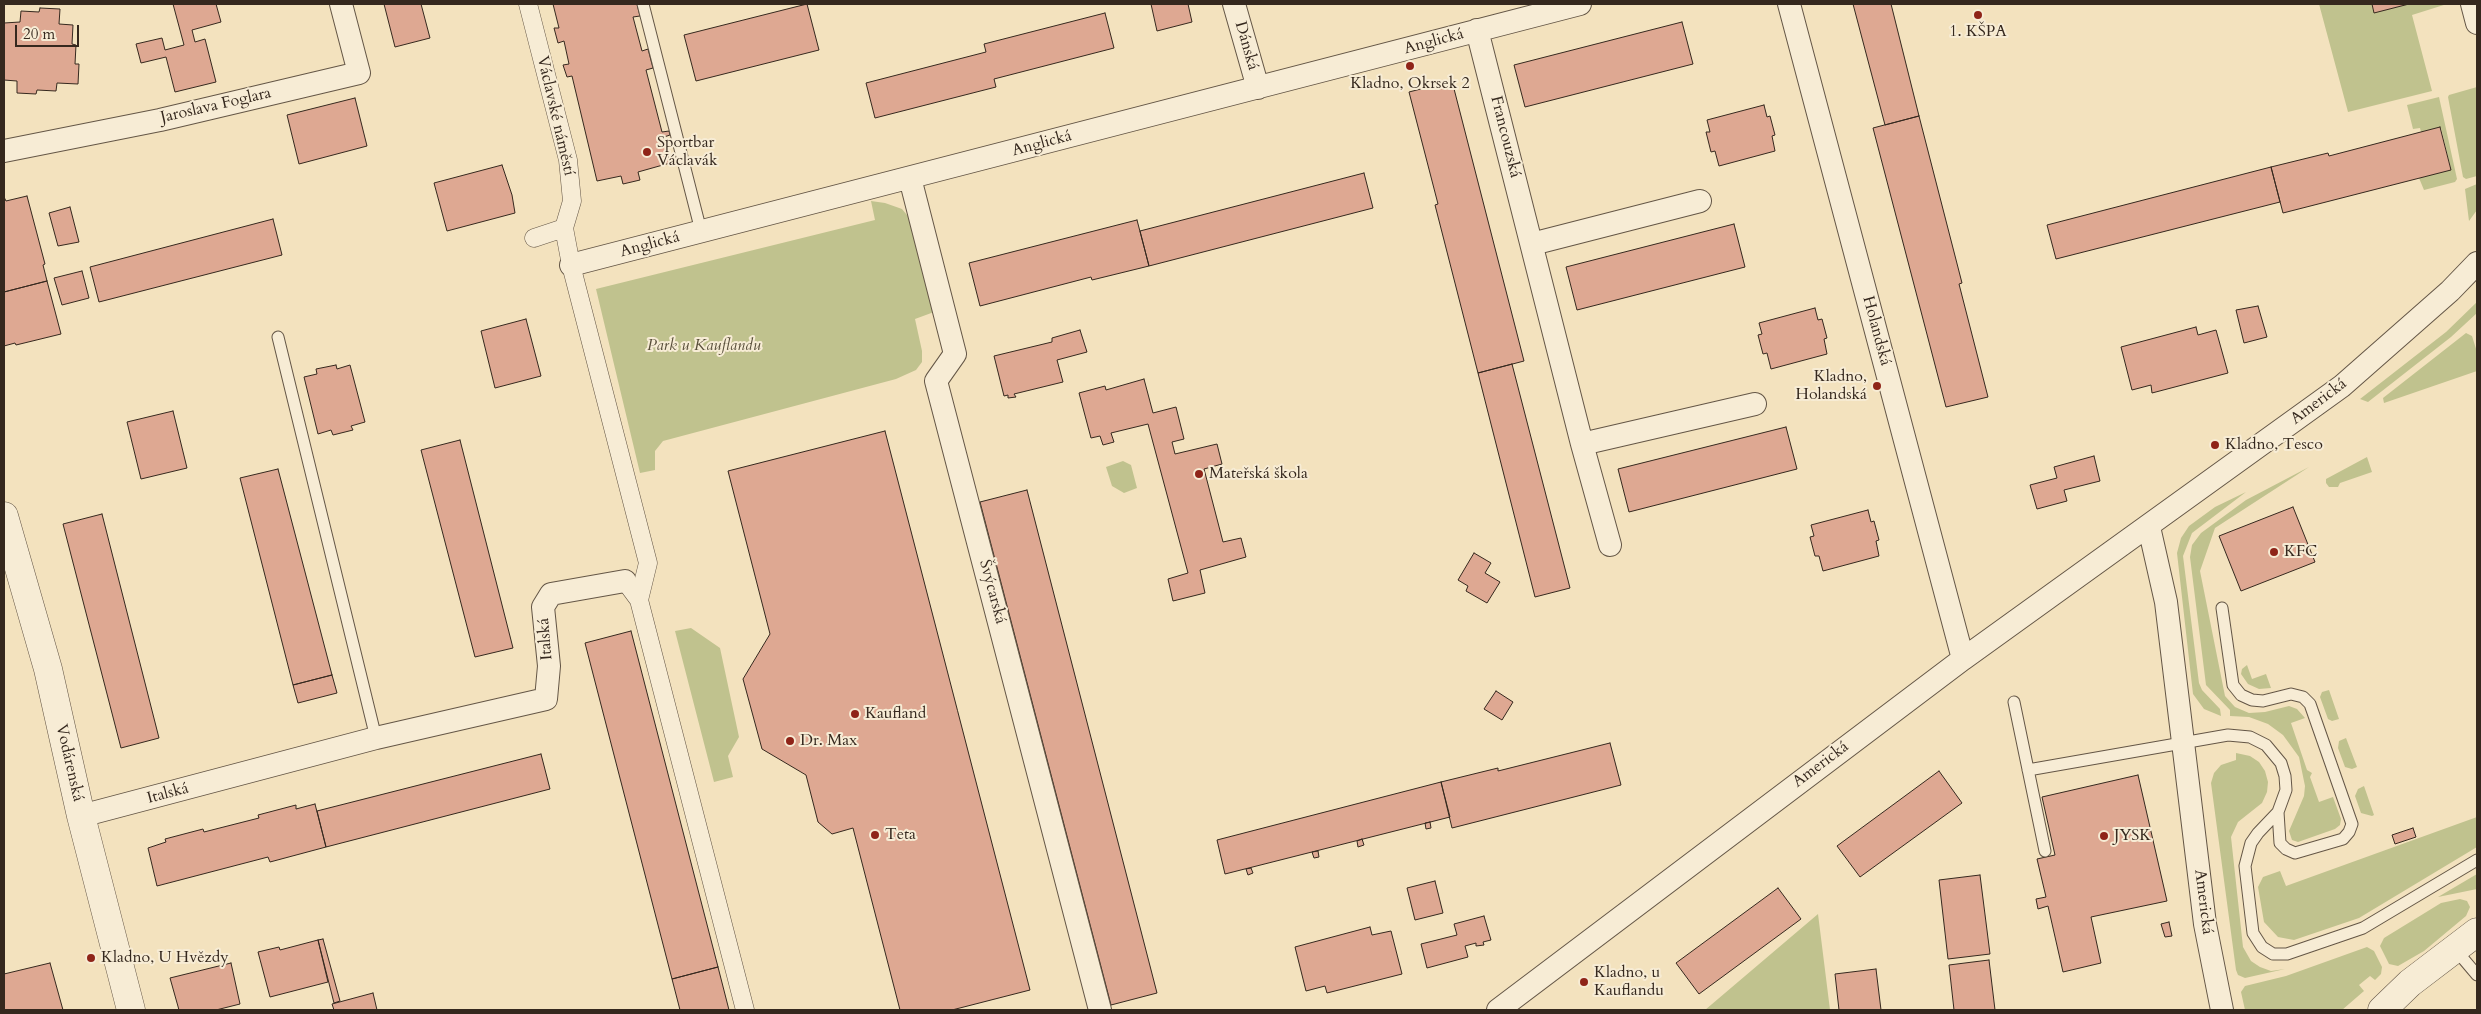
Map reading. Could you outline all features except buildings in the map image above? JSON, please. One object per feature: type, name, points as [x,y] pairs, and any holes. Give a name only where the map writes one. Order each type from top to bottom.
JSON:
[{"type":"street","name":"Jaroslava Foglara","points":[[4,151],[160,120],[359,72],[341,4]]},
{"type":"street","name":"Václavské náměstí","points":[[528,4],[568,160],[572,201],[564,228]]},
{"type":"street","name":"Dánská","points":[[1234,4],[1258,88]]},
{"type":"street","name":"Anglická","points":[[571,265],[1580,4]]},
{"type":"street","name":"Holandská","points":[[1789,4],[1963,659]]},
{"type":"street","points":[[2472,4],[2477,23]]},
{"type":"street","name":"Francouzská","points":[[1477,30],[1582,444],[1610,545]]},
{"type":"street","name":"Švýcarská","points":[[910,178],[954,354],[936,381],[1100,1010]]},
{"type":"street","points":[[1532,244],[1700,201]]},
{"type":"street","points":[[534,238],[564,228],[571,265],[648,563],[639,600]]},
{"type":"street","name":"Americká","points":[[1498,1010],[1963,659],[2342,386],[2450,291],[2477,263]]},
{"type":"street","points":[[1582,444],[1755,404]]},
{"type":"street","name":"Vodárenská","points":[[4,516],[48,669],[81,816],[131,1010]]},
{"type":"street","name":"Americká","points":[[2149,526],[2166,602],[2205,924],[2222,1010]]},
{"type":"street","name":"Italská","points":[[81,816],[376,738],[546,699],[548,666],[543,607],[550,594],[625,581],[639,600],[745,1010]]},
{"type":"street","points":[[2382,1010],[2410,983],[2477,932]]},
{"type":"lane","points":[[643,4],[701,231]]},
{"type":"lane","points":[[278,337],[376,738]]},
{"type":"lane","points":[[2028,770],[2183,741],[2235,734],[2250,737],[2266,745],[2277,756],[2285,776],[2286,790],[2278,812],[2278,838],[2283,846],[2290,852],[2301,853],[2338,841],[2349,832],[2352,819],[2310,704],[2303,697],[2291,694],[2257,702],[2247,698],[2237,690],[2231,679],[2222,608]]},
{"type":"lane","points":[[2014,702],[2045,851]]},
{"type":"lane","points":[[2278,812],[2251,843],[2245,866],[2253,933],[2262,948],[2273,954],[2287,954],[2363,928],[2477,860]]},
{"type":"lane","points":[[2455,949],[2477,975]]},
{"type":"green space","points":[[2319,4],[2372,4],[2374,12],[2409,4],[2447,4],[2412,15],[2432,91],[2348,112]]},
{"type":"green space","points":[[2477,87],[2477,176],[2466,179],[2463,177],[2448,97],[2449,95]]},
{"type":"green space","points":[[2439,97],[2457,179],[2455,182],[2424,190],[2419,178],[2451,169],[2441,128],[2421,132],[2420,128],[2413,129],[2407,105]]},
{"type":"green space","points":[[2477,184],[2477,210],[2469,221],[2465,189]]},
{"type":"green space","name":"Park u Kauflandu","points":[[871,201],[885,203],[902,209],[912,221],[934,312],[915,319],[922,351],[922,362],[916,370],[896,379],[663,441],[655,451],[655,470],[640,473],[596,289],[875,220]]},
{"type":"green space","points":[[2477,302],[2477,313],[2451,337],[2368,402],[2360,399],[2446,332]]},
{"type":"green space","points":[[2466,333],[2472,336],[2477,352],[2477,371],[2384,403],[2383,398]]},
{"type":"green space","points":[[2367,457],[2372,472],[2340,483],[2338,487],[2329,487],[2326,483],[2326,479]]},
{"type":"green space","points":[[1123,461],[1131,465],[1137,488],[1124,493],[1112,486],[1106,467]]},
{"type":"green space","points":[[2309,467],[2215,528],[2200,571],[2225,696],[2235,707],[2249,713],[2265,712],[2289,706],[2297,709],[2305,718],[2291,723],[2307,770],[2312,773],[2310,777],[2319,802],[2333,797],[2341,819],[2340,825],[2335,829],[2298,842],[2292,840],[2289,831],[2304,796],[2305,786],[2299,757],[2283,735],[2268,724],[2249,717],[2230,716],[2230,710],[2206,685],[2190,557],[2192,545],[2201,533],[2246,500]]},
{"type":"green space","points":[[2246,492],[2192,533],[2183,556],[2199,683],[2202,690],[2220,709],[2221,716],[2204,709],[2193,694],[2177,553],[2181,538],[2189,526],[2215,507]]},
{"type":"green space","points":[[691,628],[720,648],[739,737],[728,756],[733,777],[714,782],[675,631]]},
{"type":"green space","points":[[2247,665],[2252,679],[2266,674],[2271,688],[2259,689],[2248,684],[2241,674],[2242,669]]},
{"type":"green space","points":[[2329,690],[2339,719],[2332,721],[2328,719],[2320,697],[2322,692]]},
{"type":"green space","points":[[2346,738],[2357,767],[2352,769],[2345,767],[2338,748],[2339,741]]},
{"type":"green space","points":[[2236,753],[2250,756],[2259,762],[2265,771],[2268,782],[2267,792],[2262,803],[2238,822],[2231,837],[2243,947],[2251,961],[2260,967],[2271,971],[2285,969],[2245,978],[2238,975],[2236,970],[2211,783],[2214,773],[2221,765],[2236,760]]},
{"type":"green space","points":[[2364,786],[2374,815],[2372,816],[2361,813],[2355,796],[2358,789]]},
{"type":"green space","points":[[2477,817],[2477,847],[2359,918],[2294,940],[2278,937],[2264,922],[2258,887],[2263,877],[2280,871],[2286,886]]},
{"type":"green space","points":[[2477,874],[2477,889],[2438,897]]},
{"type":"green space","points":[[2460,899],[2467,901],[2470,907],[2466,916],[2424,951],[2398,966],[2389,964],[2380,946],[2384,938],[2441,903]]},
{"type":"green space","points":[[1818,914],[1830,1010],[1705,1010]]},
{"type":"green space","points":[[2367,947],[2374,951],[2382,967],[2381,974],[2375,980],[2370,976],[2359,985],[2364,991],[2342,1010],[2245,1010],[2241,992],[2245,986],[2286,976]]},
{"type":"place","name":"1. KŠPA","points":[[1978,15]]},
{"type":"place","name":"Kladno, Okrsek 2","points":[[1410,66]]},
{"type":"place","name":"Sportbar Václavák","points":[[647,152]]},
{"type":"place","name":"Kladno, Holandská","points":[[1877,386]]},
{"type":"place","name":"Kladno, Tesco","points":[[2215,445]]},
{"type":"place","name":"Mateřská škola","points":[[1199,474]]},
{"type":"place","name":"KFC","points":[[2274,552]]},
{"type":"place","name":"Kaufland","points":[[855,714]]},
{"type":"place","name":"Dr. Max","points":[[790,741]]},
{"type":"place","name":"Teta","points":[[875,835]]},
{"type":"place","name":"JYSK","points":[[2104,836]]},
{"type":"place","name":"Kladno, U Hvězdy","points":[[91,958]]},
{"type":"place","name":"Kladno, u Kauflandu","points":[[1584,982]]}]
